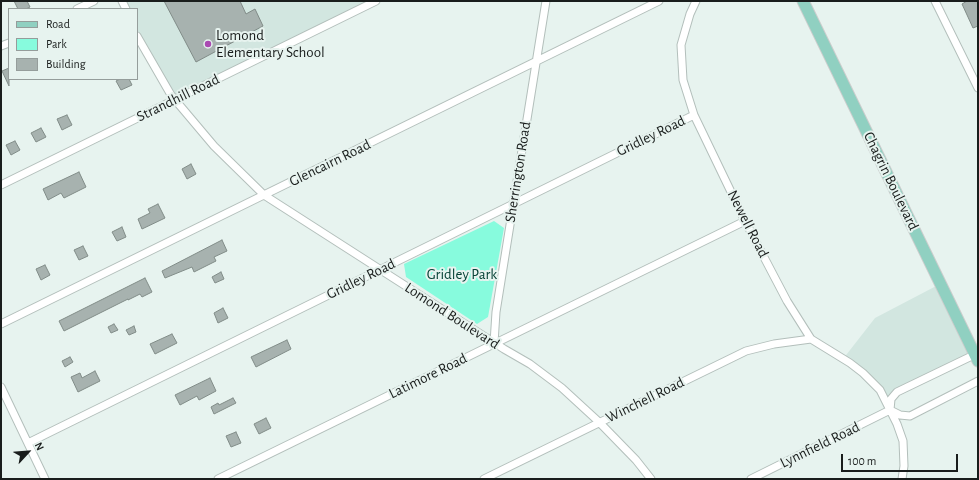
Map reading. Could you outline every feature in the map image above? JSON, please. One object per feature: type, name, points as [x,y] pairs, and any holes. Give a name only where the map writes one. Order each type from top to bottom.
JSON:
[{"type":"main road","name":"Chagrin Boulevard","points":[[803,1],[977,356]]},
{"type":"street","points":[[79,8],[94,1]]},
{"type":"street","name":"Strandhill Road","points":[[1,185],[376,1]]},
{"type":"street","name":"Sherrington Road","points":[[494,343],[496,312],[546,1]]},
{"type":"street","name":"Glencairn Road","points":[[1,324],[659,1]]},
{"type":"street","name":"Newell Road","points":[[696,1],[690,14],[681,45],[683,80],[694,115],[745,220],[787,301],[811,339],[850,363],[863,373],[880,390],[897,424],[903,441],[904,466],[902,479]]},
{"type":"street","points":[[935,1],[978,88]]},
{"type":"street","name":"Lomond Boulevard","points":[[138,38],[167,89],[214,146],[264,195],[494,343],[530,364],[562,388],[599,422],[636,460],[651,479]]},
{"type":"street","name":"Gridley Road","points":[[28,443],[694,115]]},
{"type":"street","name":"Latimore Road","points":[[218,479],[745,220]]},
{"type":"street","name":"Winchell Road","points":[[484,479],[746,351],[774,344],[811,339]]},
{"type":"street","points":[[977,356],[897,392],[891,399],[890,410],[900,415],[910,416],[978,380]]},
{"type":"street","points":[[1,387],[45,479]]},
{"type":"street","name":"Lynnfield Road","points":[[751,479],[890,410]]},
{"type":"shaded area","points":[[122,1],[363,1],[366,6],[175,100],[138,38],[138,8],[126,8]]},
{"type":"shaded area","points":[[940,284],[975,354],[897,392],[891,399],[884,397],[843,359],[875,318]]},
{"type":"green space","name":"Gridley Park","points":[[494,221],[504,228],[488,317],[477,324],[406,277],[404,264]]},
{"type":"building","points":[[14,1],[27,1],[30,7],[28,8],[18,8]]},
{"type":"building","name":"Lomond Elementary School","points":[[164,1],[240,1],[246,14],[255,9],[263,26],[196,62]]},
{"type":"building","points":[[967,1],[978,1],[978,26],[973,28],[962,4]]},
{"type":"building","points":[[8,68],[9,86],[2,71]]},
{"type":"building","points":[[130,80],[132,85],[121,90],[116,81]]},
{"type":"building","points":[[67,115],[72,125],[62,130],[57,119]]},
{"type":"building","points":[[41,128],[46,137],[36,142],[31,133]]},
{"type":"building","points":[[15,141],[20,150],[11,155],[6,145]]},
{"type":"building","points":[[191,164],[196,174],[187,179],[182,169]]},
{"type":"building","points":[[79,172],[86,187],[64,198],[61,193],[48,200],[43,189]]},
{"type":"building","points":[[158,204],[165,218],[142,229],[138,219],[150,213],[148,209]]},
{"type":"building","points":[[122,227],[126,237],[117,241],[112,232]]},
{"type":"building","points":[[222,240],[227,251],[214,257],[216,261],[194,272],[192,267],[165,278],[162,271]]},
{"type":"building","points":[[83,246],[88,256],[79,260],[74,250]]},
{"type":"building","points":[[45,265],[50,275],[41,280],[36,269]]},
{"type":"building","points":[[221,272],[224,279],[215,283],[212,277]]},
{"type":"building","points":[[145,278],[152,292],[142,297],[140,294],[128,299],[64,331],[59,321]]},
{"type":"building","points":[[223,308],[228,318],[218,323],[214,313]]},
{"type":"building","points":[[114,324],[118,330],[111,333],[108,327]]},
{"type":"building","points":[[134,326],[136,332],[129,335],[126,330]]},
{"type":"building","points":[[172,334],[177,343],[155,354],[150,344]]},
{"type":"building","points":[[287,340],[291,349],[256,367],[251,357]]},
{"type":"building","points":[[70,357],[73,362],[65,367],[62,361]]},
{"type":"building","points":[[95,371],[100,381],[78,392],[71,377],[80,373],[82,378]]},
{"type":"building","points":[[210,378],[216,391],[199,400],[197,396],[180,405],[175,395]]},
{"type":"building","points":[[233,398],[236,403],[214,414],[211,407]]},
{"type":"building","points":[[266,418],[271,428],[259,434],[254,424]]},
{"type":"building","points":[[236,432],[241,443],[231,447],[226,436]]},
{"type":"place","name":"Lomond Elementary School","points":[[208,44]]}]
